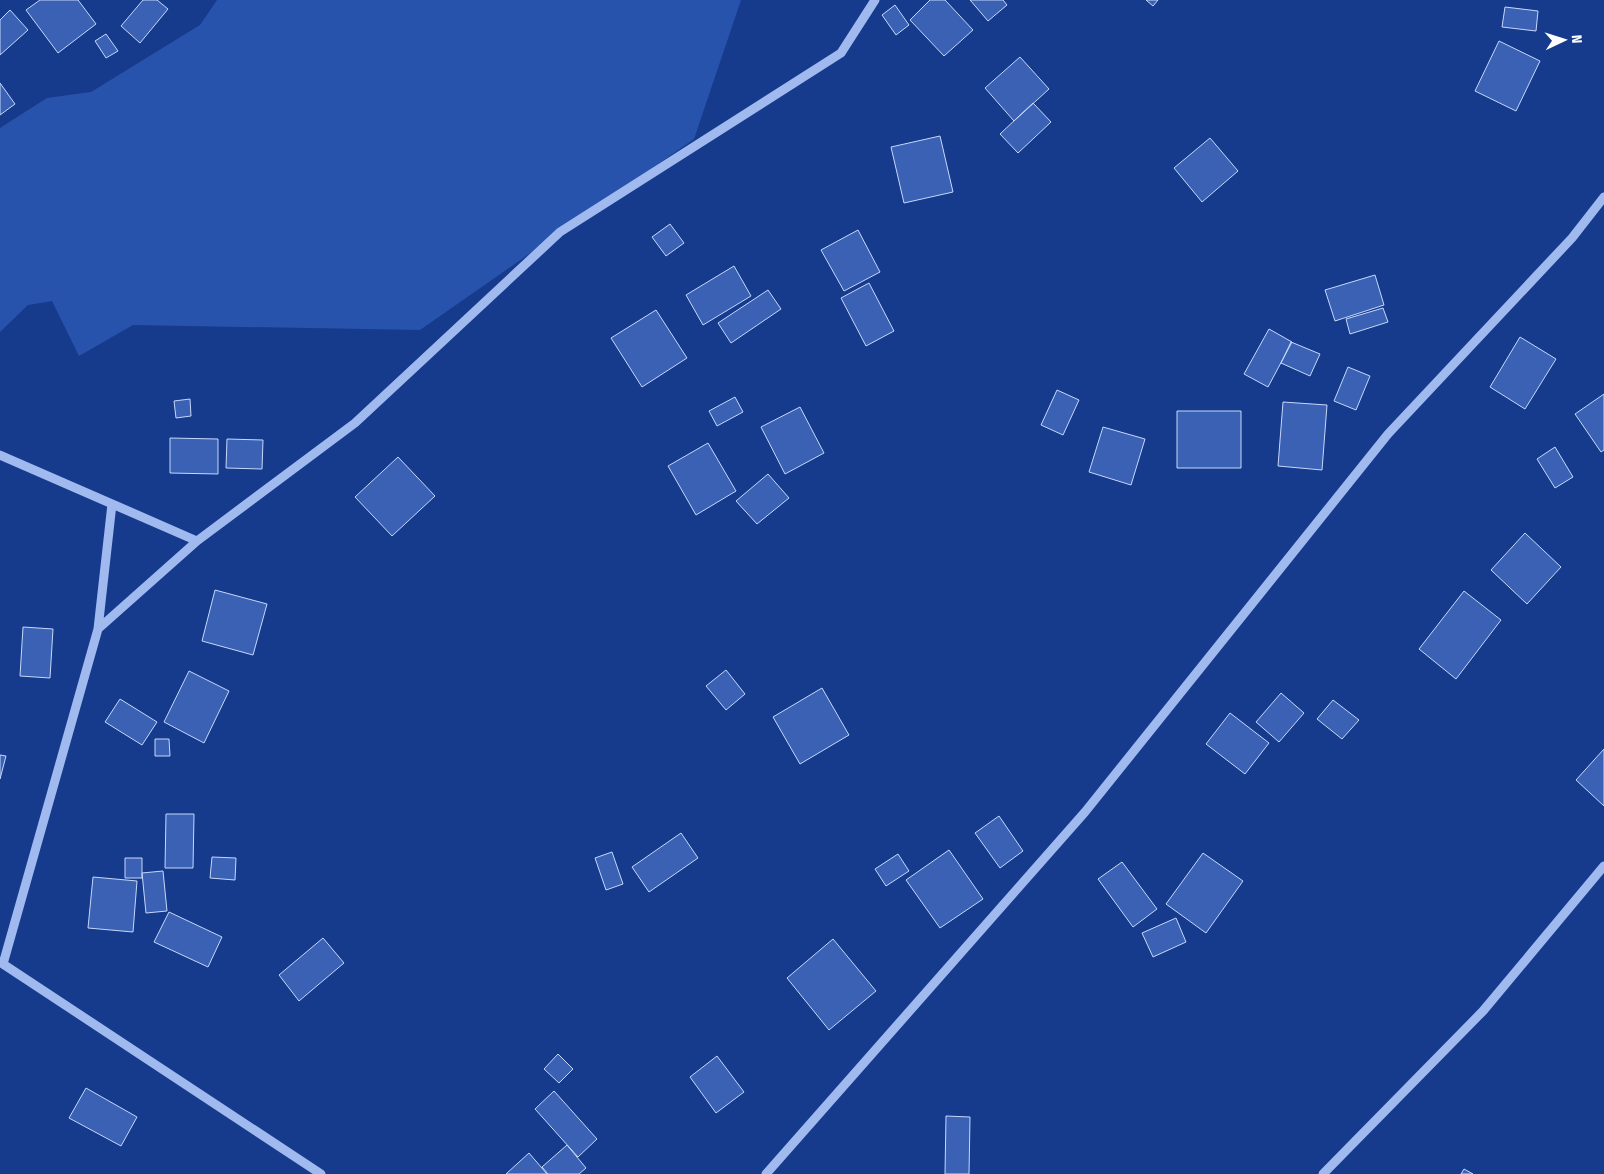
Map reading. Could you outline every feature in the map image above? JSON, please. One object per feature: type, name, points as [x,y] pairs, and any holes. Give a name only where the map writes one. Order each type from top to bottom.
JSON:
[{"type":"street","points":[[98,628],[197,541],[355,424],[560,232],[842,53],[875,0]]},
{"type":"street","points":[[766,1174],[1085,812],[1388,434],[1572,238],[1604,197]]},
{"type":"street","points":[[0,455],[197,541]]},
{"type":"street","points":[[112,504],[98,628],[2,963],[321,1174]]},
{"type":"street","points":[[1323,1174],[1483,1011],[1604,866]]},
{"type":"shaded area","points":[[217,0],[741,0],[694,139],[420,330],[133,325],[79,356],[52,301],[28,305],[0,332],[0,128],[47,98],[91,92],[200,25]]},
{"type":"building","points":[[40,0],[78,0],[96,24],[58,53],[26,10]]},
{"type":"building","points":[[143,0],[157,0],[168,9],[140,43],[121,26]]},
{"type":"building","points":[[930,0],[945,0],[973,30],[944,56],[910,20]]},
{"type":"building","points":[[970,0],[1003,0],[1007,5],[988,21]]},
{"type":"building","points":[[1146,0],[1158,0],[1153,6]]},
{"type":"building","points":[[895,5],[909,25],[896,35],[882,15]]},
{"type":"building","points":[[1505,7],[1538,11],[1536,31],[1502,27]]},
{"type":"building","points":[[10,10],[28,30],[0,55],[0,20]]},
{"type":"building","points":[[106,34],[118,51],[106,58],[95,41]]},
{"type":"building","points":[[1499,41],[1540,61],[1516,111],[1475,91]]},
{"type":"building","points":[[1020,57],[1049,89],[1014,121],[985,88]]},
{"type":"building","points":[[0,83],[15,104],[0,115]]},
{"type":"building","points":[[1033,103],[1051,122],[1018,153],[1000,134]]},
{"type":"building","points":[[940,136],[953,192],[904,203],[891,147]]},
{"type":"building","points":[[1210,138],[1238,171],[1202,202],[1174,168]]},
{"type":"building","points":[[670,224],[684,243],[666,256],[652,237]]},
{"type":"building","points":[[858,230],[880,272],[844,291],[821,250]]},
{"type":"building","points":[[734,266],[751,296],[703,325],[686,295]]},
{"type":"building","points":[[1375,275],[1384,305],[1335,321],[1325,290]]},
{"type":"building","points":[[869,283],[894,331],[866,346],[841,298]]},
{"type":"building","points":[[768,290],[781,309],[731,343],[718,323]]},
{"type":"building","points":[[1383,308],[1388,322],[1350,334],[1346,319]]},
{"type":"building","points":[[656,310],[687,358],[642,387],[611,338]]},
{"type":"building","points":[[1269,329],[1292,342],[1268,387],[1244,374]]},
{"type":"building","points":[[1520,337],[1556,359],[1525,409],[1490,387]]},
{"type":"building","points":[[1291,342],[1320,354],[1310,376],[1281,363]]},
{"type":"building","points":[[1348,367],[1370,376],[1356,410],[1334,401]]},
{"type":"building","points":[[1057,390],[1079,400],[1063,435],[1041,425]]},
{"type":"building","points":[[1604,394],[1604,450],[1601,452],[1575,414]]},
{"type":"building","points":[[735,397],[743,412],[717,426],[709,411]]},
{"type":"building","points":[[190,399],[191,416],[176,418],[174,401]]},
{"type":"building","points":[[1283,402],[1327,405],[1322,470],[1278,466]]},
{"type":"building","points":[[800,407],[824,453],[785,474],[761,427]]},
{"type":"building","points":[[1177,411],[1241,411],[1241,468],[1177,468]]},
{"type":"building","points":[[1103,427],[1145,439],[1131,485],[1089,472]]},
{"type":"building","points":[[170,438],[218,439],[218,474],[170,473]]},
{"type":"building","points":[[227,439],[263,440],[262,469],[226,468]]},
{"type":"building","points":[[708,443],[736,491],[696,515],[668,466]]},
{"type":"building","points":[[1555,447],[1573,477],[1555,488],[1537,459]]},
{"type":"building","points":[[398,457],[435,496],[392,536],[355,497]]},
{"type":"building","points":[[768,474],[789,498],[757,524],[736,501]]},
{"type":"building","points":[[1525,533],[1561,567],[1527,604],[1491,570]]},
{"type":"building","points":[[215,590],[267,604],[253,655],[202,641]]},
{"type":"building","points":[[1464,591],[1501,620],[1456,679],[1419,649]]},
{"type":"building","points":[[23,627],[53,629],[50,678],[20,676]]},
{"type":"building","points":[[726,670],[745,694],[726,710],[706,686]]},
{"type":"building","points":[[189,671],[229,691],[204,743],[164,722]]},
{"type":"building","points":[[822,688],[849,735],[800,764],[773,717]]},
{"type":"building","points":[[1281,693],[1304,713],[1279,742],[1256,722]]},
{"type":"building","points":[[120,699],[157,722],[142,745],[105,722]]},
{"type":"building","points":[[1333,700],[1359,720],[1342,739],[1317,719]]},
{"type":"building","points":[[1230,713],[1269,743],[1245,774],[1206,744]]},
{"type":"building","points":[[155,739],[169,739],[170,756],[155,756]]},
{"type":"building","points":[[1604,749],[1604,806],[1576,780]]},
{"type":"building","points":[[0,755],[6,756],[0,779]]},
{"type":"building","points":[[166,814],[194,814],[193,868],[165,868]]},
{"type":"building","points":[[999,816],[1023,851],[1000,868],[975,833]]},
{"type":"building","points":[[681,833],[698,858],[649,892],[632,867]]},
{"type":"building","points":[[949,850],[983,899],[940,928],[906,880]]},
{"type":"building","points":[[612,852],[623,884],[606,890],[595,858]]},
{"type":"building","points":[[1203,853],[1243,881],[1206,933],[1166,904]]},
{"type":"building","points":[[898,854],[909,871],[886,886],[875,869]]},
{"type":"building","points":[[212,857],[236,858],[235,880],[210,878]]},
{"type":"building","points":[[125,858],[142,858],[142,878],[125,878]]},
{"type":"building","points":[[1122,862],[1157,909],[1133,927],[1098,879]]},
{"type":"building","points":[[163,871],[167,911],[146,913],[142,873]]},
{"type":"building","points":[[93,877],[137,881],[133,932],[88,928]]},
{"type":"building","points":[[169,912],[222,937],[208,967],[154,942]]},
{"type":"building","points":[[1176,918],[1186,942],[1153,957],[1142,933]]},
{"type":"building","points":[[323,938],[344,963],[299,1001],[279,975]]},
{"type":"building","points":[[833,939],[876,991],[829,1030],[787,978]]},
{"type":"building","points":[[558,1054],[573,1069],[559,1083],[544,1069]]},
{"type":"building","points":[[717,1056],[744,1092],[716,1113],[690,1077]]},
{"type":"building","points":[[86,1088],[137,1117],[121,1146],[69,1118]]},
{"type":"building","points":[[554,1091],[597,1139],[578,1157],[535,1109]]},
{"type":"building","points":[[946,1116],[970,1117],[969,1174],[945,1174]]},
{"type":"building","points":[[567,1145],[586,1168],[579,1174],[548,1174],[542,1167]]},
{"type":"building","points":[[529,1153],[547,1174],[506,1174]]},
{"type":"building","points":[[1464,1169],[1473,1174],[1461,1174]]}]
